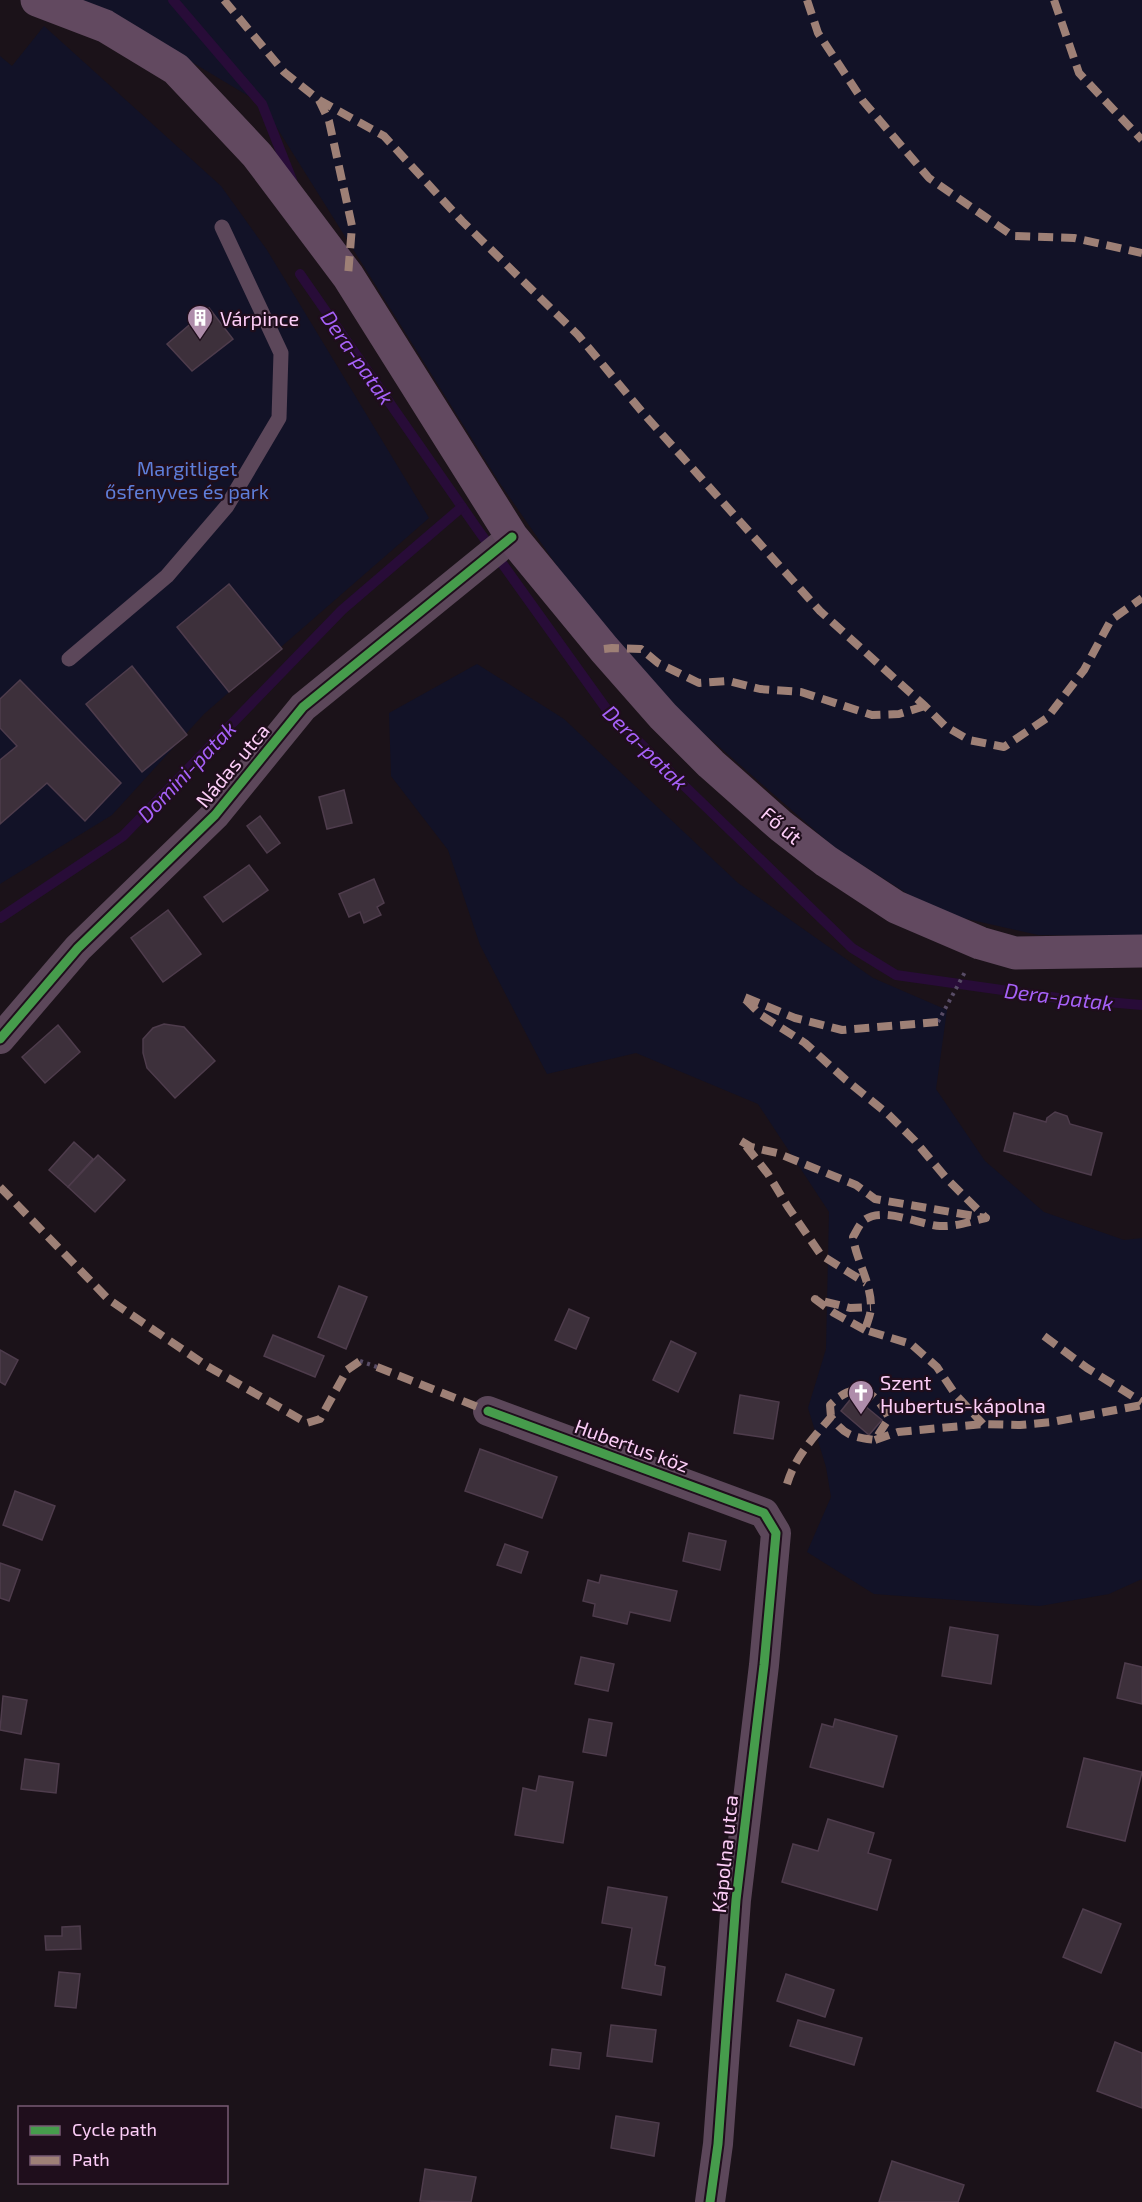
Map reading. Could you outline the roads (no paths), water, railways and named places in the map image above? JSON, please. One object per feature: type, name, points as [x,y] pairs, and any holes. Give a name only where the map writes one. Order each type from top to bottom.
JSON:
[{"type":"main road","name":"Fő út","points":[[37,0],[105,26],[176,69],[257,155],[348,276],[507,541],[663,716],[780,826],[826,861],[896,907],[980,944],[1016,953],[1142,951]]},
{"type":"street","name":"Nádas utca","points":[[0,1039],[78,948],[215,815],[303,707],[507,541]]},
{"type":"street","name":"Hubertus köz","points":[[488,1411],[764,1513]]},
{"type":"street","name":"Kápolna utca","points":[[710,2202],[718,2144],[736,1900],[764,1665],[776,1533],[764,1513]]},
{"type":"lane","points":[[69,658],[167,576],[227,506],[279,418],[280,353],[222,227]]},
{"type":"waterway","name":"Dera-patak","points":[[173,0],[262,104],[292,180]]},
{"type":"waterway","name":"Dera-patak","points":[[300,274],[476,527],[610,714],[852,948],[896,975],[1058,998],[1142,1005]]},
{"type":"waterway","name":"Domini-patak","points":[[0,918],[123,836],[342,610],[462,507]]},
{"type":"place","name":"Várpince","points":[[200,341]]},
{"type":"place","name":"Szent Hubertus-kápolna","points":[[861,1416]]},
{"type":"park label","name":"Margitliget ősfenyves és park","points":[[187,480]]}]
